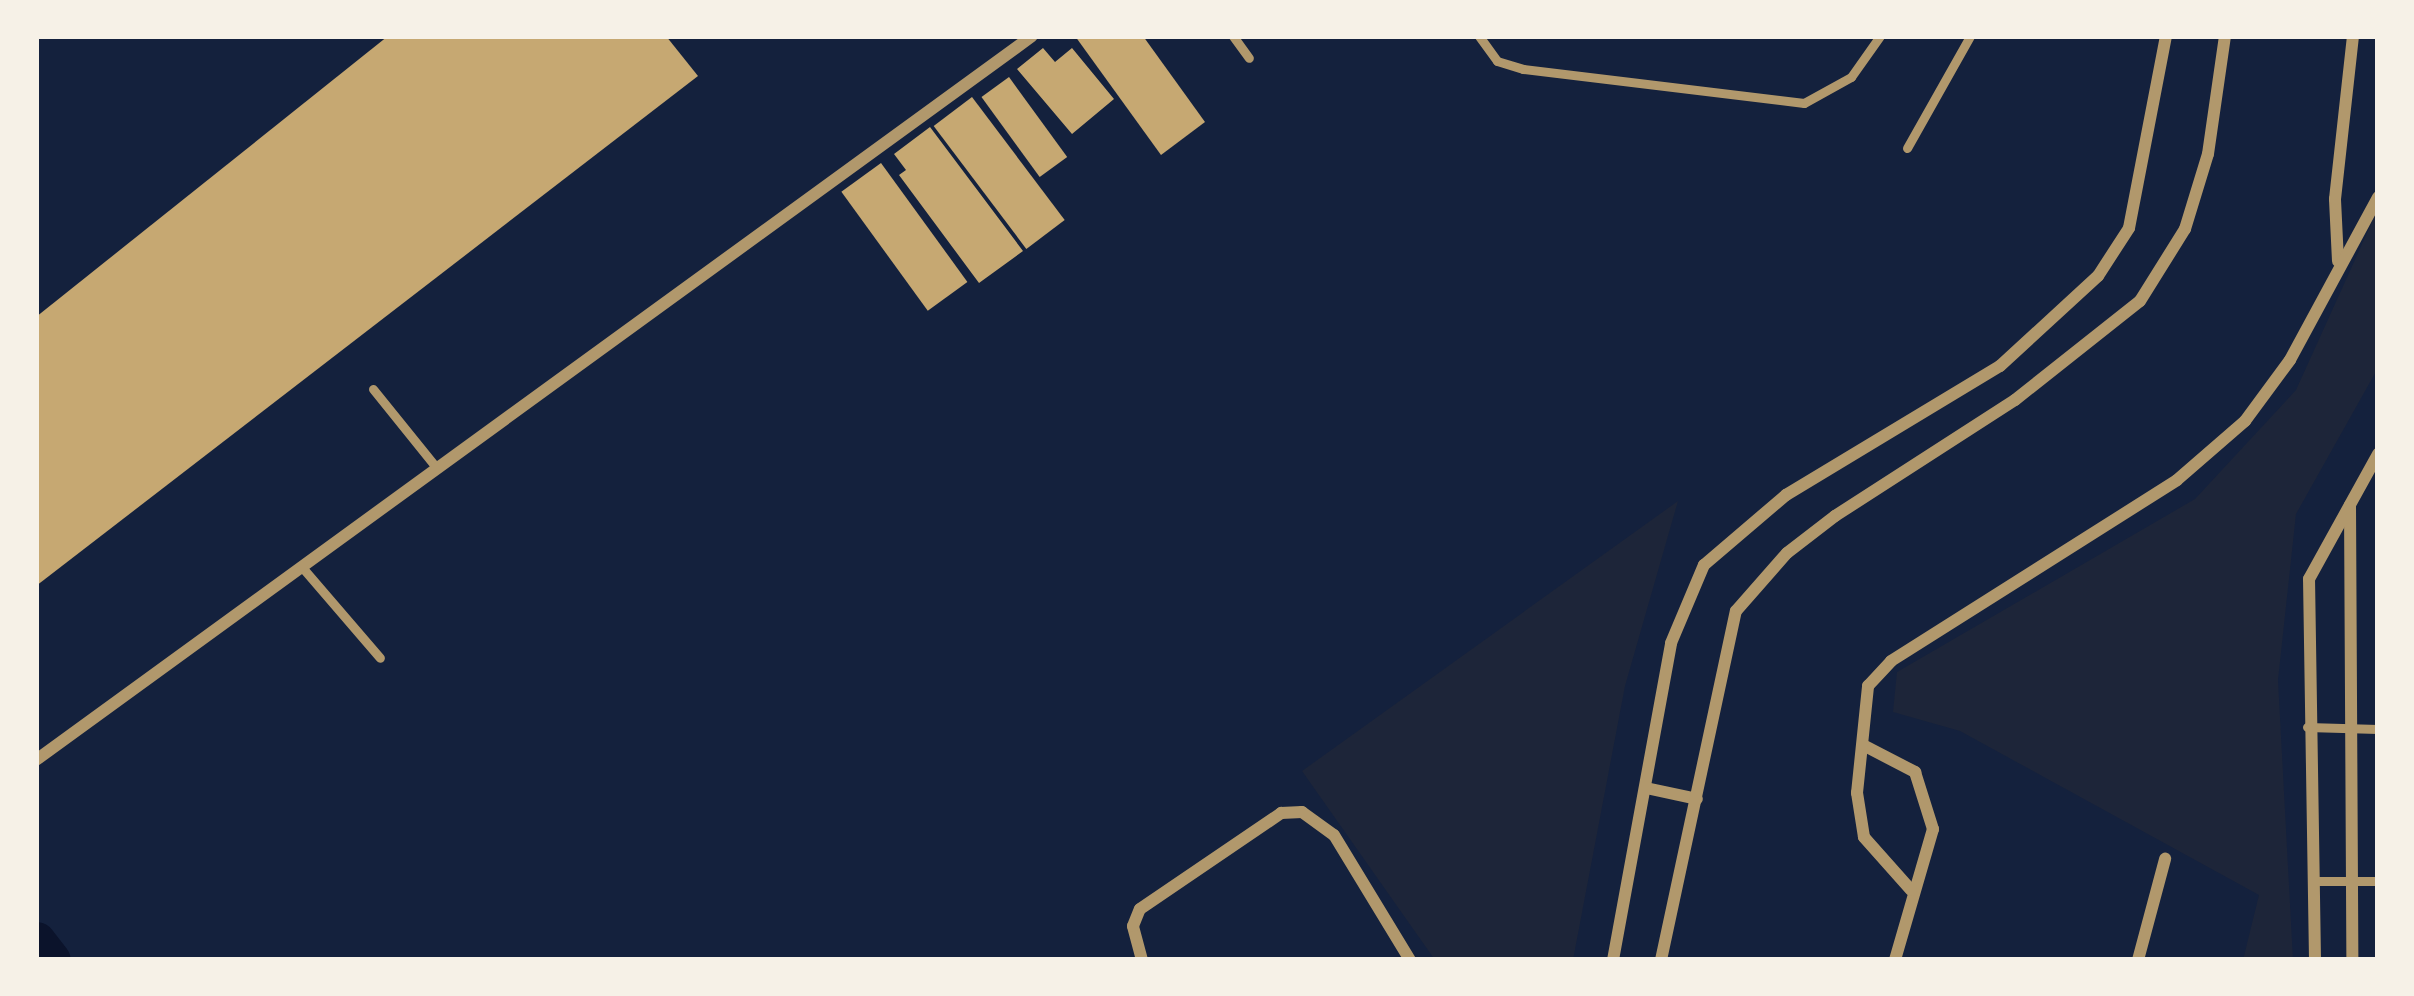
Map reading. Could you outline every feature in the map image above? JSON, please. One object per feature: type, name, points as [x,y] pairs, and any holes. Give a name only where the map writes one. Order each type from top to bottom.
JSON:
[{"type":"street","points":[[36,760],[1032,36]]},
{"type":"street","points":[[1613,960],[1671,643],[1704,566],[1786,495],[2000,367],[2098,276],[2129,228],[2166,36]]},
{"type":"street","points":[[1661,960],[1697,799],[1720,656],[1754,586],[1835,516],[2088,346],[2167,266],[2208,154],[2224,36]]},
{"type":"street","points":[[2338,262],[2335,200],[2353,36]]},
{"type":"street","points":[[1911,890],[1864,837],[1857,793],[1868,686],[1891,661],[2177,480],[2245,421],[2290,360],[2338,262],[2378,197]]},
{"type":"street","points":[[2314,960],[2307,727],[2309,579],[2378,454]]},
{"type":"street","points":[[2350,504],[2352,960]]},
{"type":"street","points":[[1863,745],[1915,772],[1933,829],[1928,861],[1911,890],[1895,960]]},
{"type":"street","points":[[1646,788],[1697,799]]},
{"type":"street","points":[[1142,960],[1132,926],[1140,909],[1280,813],[1302,812],[1334,835],[1410,960]]},
{"type":"street","points":[[2138,960],[2165,859]]},
{"type":"lane","points":[[1233,36],[1250,58]]},
{"type":"lane","points":[[1479,36],[1497,61],[1523,69],[1804,103],[1851,77],[1880,36]]},
{"type":"lane","points":[[1907,148],[1970,36]]},
{"type":"lane","points":[[373,389],[436,467]]},
{"type":"lane","points":[[301,566],[380,658]]},
{"type":"lane","points":[[2307,727],[2378,729]]},
{"type":"lane","points":[[2313,881],[2378,881]]},
{"type":"shaded area","points":[[2378,209],[2378,368],[2296,514],[2278,680],[2293,960],[2243,960],[2259,895],[1960,731],[1893,712],[1897,672],[2195,499],[2296,390]]},
{"type":"shaded area","points":[[1678,501],[1625,686],[1573,960],[1435,960],[1302,771]]},
{"type":"building","points":[[388,36],[666,36],[698,76],[36,586],[36,317]]},
{"type":"building","points":[[1075,36],[1143,36],[1205,122],[1161,155]]},
{"type":"building","points":[[1043,48],[1055,62],[1072,48],[1114,99],[1072,134],[1017,69]]},
{"type":"building","points":[[1009,77],[1067,157],[1040,177],[981,97]]},
{"type":"building","points":[[972,97],[1065,220],[1026,249],[934,126]]},
{"type":"building","points":[[930,127],[1023,251],[979,283],[899,175],[906,170],[894,154]]},
{"type":"building","points":[[881,163],[967,282],[928,311],[841,192]]},
{"type":"waterway","points":[[36,941],[51,960]]}]
